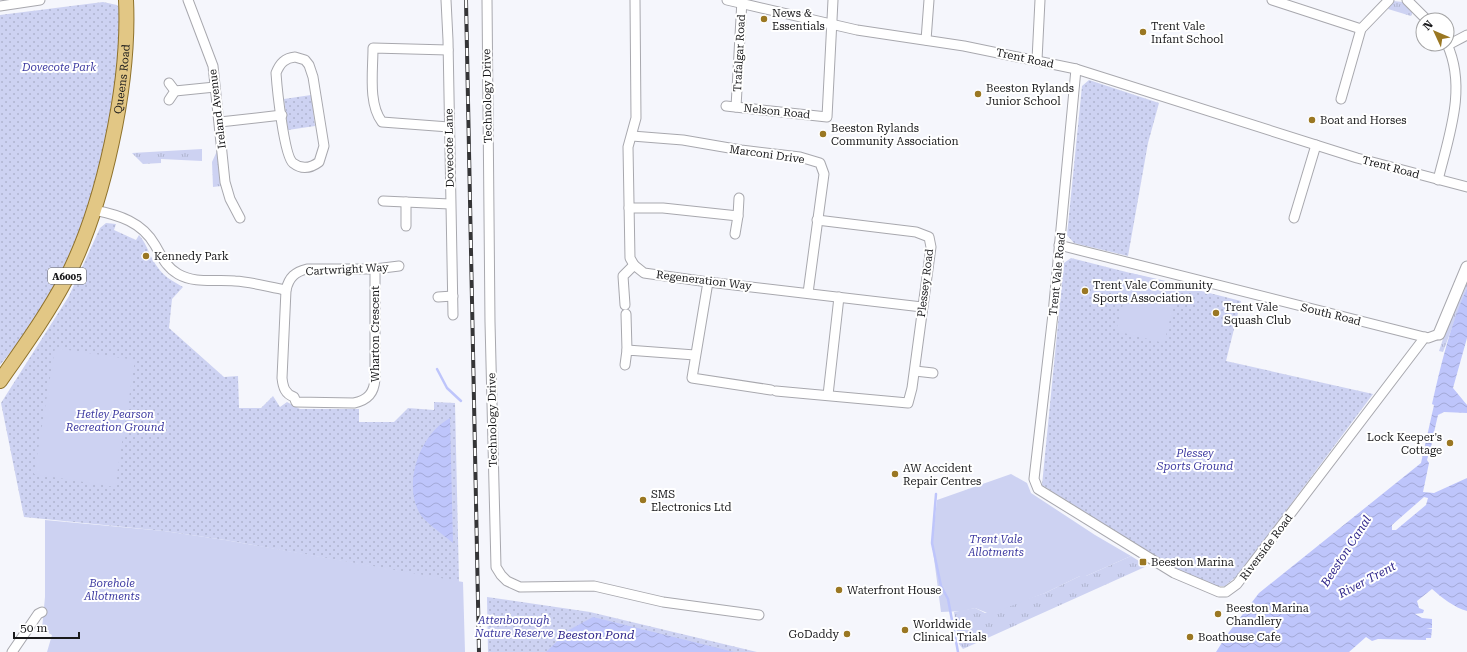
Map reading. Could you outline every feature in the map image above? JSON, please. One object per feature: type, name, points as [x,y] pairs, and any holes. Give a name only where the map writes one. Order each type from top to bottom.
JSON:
[{"type":"main road","name":"Queens Road","points":[[94,210],[107,158],[124,63],[126,0]]},
{"type":"main road","name":"A6005","points":[[0,381],[56,298],[94,210]]},
{"type":"street","points":[[6,4],[40,0]]},
{"type":"street","name":"Ireland Avenue","points":[[188,0],[213,66],[227,188],[230,200],[240,218]]},
{"type":"street","name":"Dovecote Lane","points":[[446,0],[453,315]]},
{"type":"street","name":"Technology Drive","points":[[486,0],[490,322],[496,567],[507,581],[520,587],[594,586],[663,602],[759,615]]},
{"type":"street","points":[[625,365],[627,350],[623,276],[634,265],[630,258],[628,147],[636,118],[635,0]]},
{"type":"street","name":"Trent Road","points":[[727,0],[742,2],[832,25],[1037,60],[1076,69],[1316,145],[1467,187]]},
{"type":"street","points":[[832,25],[834,0]]},
{"type":"street","points":[[926,40],[928,0]]},
{"type":"street","points":[[1037,60],[1040,0]]},
{"type":"street","points":[[1272,0],[1361,29]]},
{"type":"street","points":[[1341,99],[1361,29],[1389,0]]},
{"type":"street","points":[[1407,0],[1419,12]]},
{"type":"street","name":"Trafalgar Road","points":[[736,107],[742,2]]},
{"type":"street","name":"Nelson Road","points":[[726,106],[827,117],[832,25]]},
{"type":"street","points":[[1455,41],[1467,35]]},
{"type":"street","points":[[448,50],[373,48],[373,81],[375,113],[382,122],[449,127]]},
{"type":"street","points":[[1438,180],[1459,97],[1457,71],[1450,52]]},
{"type":"street","points":[[300,57],[309,65],[313,77],[324,146],[319,162],[312,167],[304,168],[293,163],[287,151],[282,115],[276,73],[281,62],[286,59],[300,57]]},
{"type":"street","name":"Trent Vale Road","points":[[1034,478],[1076,69]]},
{"type":"street","points":[[169,83],[175,91]]},
{"type":"street","points":[[175,91],[215,87]]},
{"type":"street","points":[[169,100],[175,91]]},
{"type":"street","points":[[220,122],[282,115]]},
{"type":"street","name":"Marconi Drive","points":[[632,136],[683,140],[741,150],[800,156],[820,163],[824,174],[808,293]]},
{"type":"street","points":[[1294,218],[1316,145]]},
{"type":"street","points":[[735,234],[739,198]]},
{"type":"street","points":[[383,201],[450,204]]},
{"type":"street","points":[[406,202],[406,226]]},
{"type":"street","points":[[629,208],[663,208],[738,216]]},
{"type":"street","points":[[94,210],[122,217],[139,225],[146,231],[164,262],[176,273],[187,278],[236,281],[286,290]]},
{"type":"street","name":"Plessey Road","points":[[817,220],[916,232],[929,237],[931,247],[922,306],[915,371],[908,403],[828,395]]},
{"type":"street","name":"South Road","points":[[1059,245],[1425,338]]},
{"type":"street","name":"Regeneration Way","points":[[634,265],[644,272],[708,282],[922,306]]},
{"type":"street","name":"Cartwright Way","points":[[286,290],[288,283],[294,274],[307,269],[375,269],[399,266]]},
{"type":"street","points":[[1425,338],[1432,338],[1439,334],[1467,267]]},
{"type":"street","name":"Wharton Crescent","points":[[286,290],[282,378],[285,391],[288,395],[294,397],[296,402],[301,403],[354,404],[361,402],[373,392],[376,379],[375,269]]},
{"type":"street","points":[[708,282],[692,378],[773,390],[828,395],[839,297]]},
{"type":"street","points":[[438,297],[453,296]]},
{"type":"street","name":"Riverside Road","points":[[1034,478],[1038,489],[1158,565],[1204,587],[1219,592],[1226,592],[1237,584],[1425,338]]},
{"type":"street","points":[[627,350],[695,355]]},
{"type":"street","points":[[915,371],[933,373]]},
{"type":"street","points":[[12,652],[38,614],[42,612]]},
{"type":"green space","points":[[1393,1],[1403,2],[1413,11],[1411,16],[1388,9]]},
{"type":"green space","name":"Dovecote Park","points":[[103,2],[117,5],[121,11],[118,64],[112,111],[105,151],[94,190],[81,228],[65,265],[46,300],[24,334],[0,365],[0,15]]},
{"type":"green space","name":"Beeston Rylands Junior School","points":[[1089,80],[1159,103],[1148,143],[1128,256],[1074,243],[1067,235],[1082,86]]},
{"type":"green space","points":[[311,95],[315,126],[288,130],[284,99]]},
{"type":"green space","points":[[202,149],[202,161],[161,159],[161,163],[143,164],[132,153]]},
{"type":"green space","points":[[217,151],[221,186],[213,187],[212,162]]},
{"type":"green space","name":"Hetley Pearson Recreation Ground","points":[[106,223],[116,224],[114,230],[136,240],[139,235],[159,269],[168,278],[183,287],[172,299],[169,328],[224,377],[238,376],[239,408],[261,408],[273,396],[280,407],[287,402],[300,409],[359,409],[359,422],[394,422],[408,408],[434,410],[434,402],[455,403],[459,582],[225,540],[164,531],[24,517],[1,403],[69,296],[100,228]]},
{"type":"green space","name":"Plessey Sports Ground","points":[[1071,258],[1241,301],[1226,361],[1373,394],[1238,575],[1225,586],[1212,586],[1181,573],[1042,485],[1064,263]]},
{"type":"green space","points":[[1131,273],[1179,284],[1164,343],[1116,331]]},
{"type":"green space","points":[[1467,279],[1467,288],[1443,352],[1439,351],[1446,330]]},
{"type":"green space","points":[[55,348],[135,360],[115,487],[34,474]]},
{"type":"green space","name":"Trent Vale Allotments","points":[[1011,474],[1027,483],[1031,493],[1095,535],[1131,556],[1086,576],[1080,576],[1045,593],[990,614],[975,608],[963,611],[941,612],[932,543],[937,500]]},
{"type":"green space","name":"Borehole Allotments","points":[[45,520],[164,531],[225,540],[463,582],[465,652],[47,652],[52,635],[42,629],[45,597]]},
{"type":"green space","points":[[1131,556],[1147,566],[963,649],[959,644],[954,612],[975,608],[985,613],[1045,593],[1080,576],[1086,576]]},
{"type":"green space","name":"Attenborough Nature Reserve","points":[[487,597],[590,612],[757,652],[488,652]]},
{"type":"water","points":[[1467,288],[1467,338],[1453,388],[1467,405],[1467,413],[1444,412],[1438,415],[1432,441],[1434,443],[1432,443],[1427,460],[1429,463],[1423,492],[1434,493],[1467,478],[1467,611],[1453,605],[1432,589],[1417,601],[1419,608],[1424,610],[1423,613],[1415,614],[1422,618],[1432,619],[1432,628],[1426,628],[1432,629],[1431,638],[1426,638],[1426,640],[1378,639],[1372,641],[1366,637],[1349,652],[1216,652],[1223,641],[1220,638],[1221,636],[1226,636],[1259,593],[1421,463],[1434,405],[1432,404],[1446,345]],"holes":[[[1424,497],[1428,498],[1426,505],[1396,530],[1392,530],[1392,525]]]},
{"type":"water","points":[[450,418],[453,543],[430,524],[419,512],[413,487],[417,460],[423,447],[430,435],[439,425]]},
{"type":"water","name":"Beeston Pond","points":[[593,617],[734,652],[546,652],[569,630]]},
{"type":"waterway","points":[[437,369],[447,388],[461,401]]},
{"type":"waterway","points":[[936,494],[932,543],[941,586],[948,599],[958,652]]},
{"type":"railway","points":[[466,0],[479,652]]},
{"type":"place","name":"News & Essentials","points":[[764,19]]},
{"type":"place","name":"Trent Vale Infant School","points":[[1143,32]]},
{"type":"place","name":"Beeston Rylands Junior School","points":[[978,94]]},
{"type":"place","name":"Boat and Horses","points":[[1312,120]]},
{"type":"place","name":"Beeston Rylands Community Association","points":[[823,134]]},
{"type":"place","name":"Kennedy Park","points":[[146,256]]},
{"type":"place","name":"Trent Vale Community Sports Association","points":[[1085,291]]},
{"type":"place","name":"Trent Vale Squash Club","points":[[1216,313]]},
{"type":"place","name":"Lock Keeper's Cottage","points":[[1450,443]]},
{"type":"place","name":"AW Accident Repair Centres","points":[[895,474]]},
{"type":"place","name":"SMS Electronics Ltd","points":[[643,500]]},
{"type":"place","name":"Beeston Marina","points":[[1143,562]]},
{"type":"place","name":"Waterfront House","points":[[839,590]]},
{"type":"place","name":"Beeston Marina Chandlery","points":[[1218,614]]},
{"type":"place","name":"Worldwide Clinical Trials","points":[[905,630]]},
{"type":"place","name":"GoDaddy","points":[[847,634]]},
{"type":"place","name":"Boathouse Cafe","points":[[1190,637]]},
{"type":"water label","name":"Beeston Canal","points":[[1346,551]]},
{"type":"water label","name":"River Trent","points":[[1367,580]]}]
